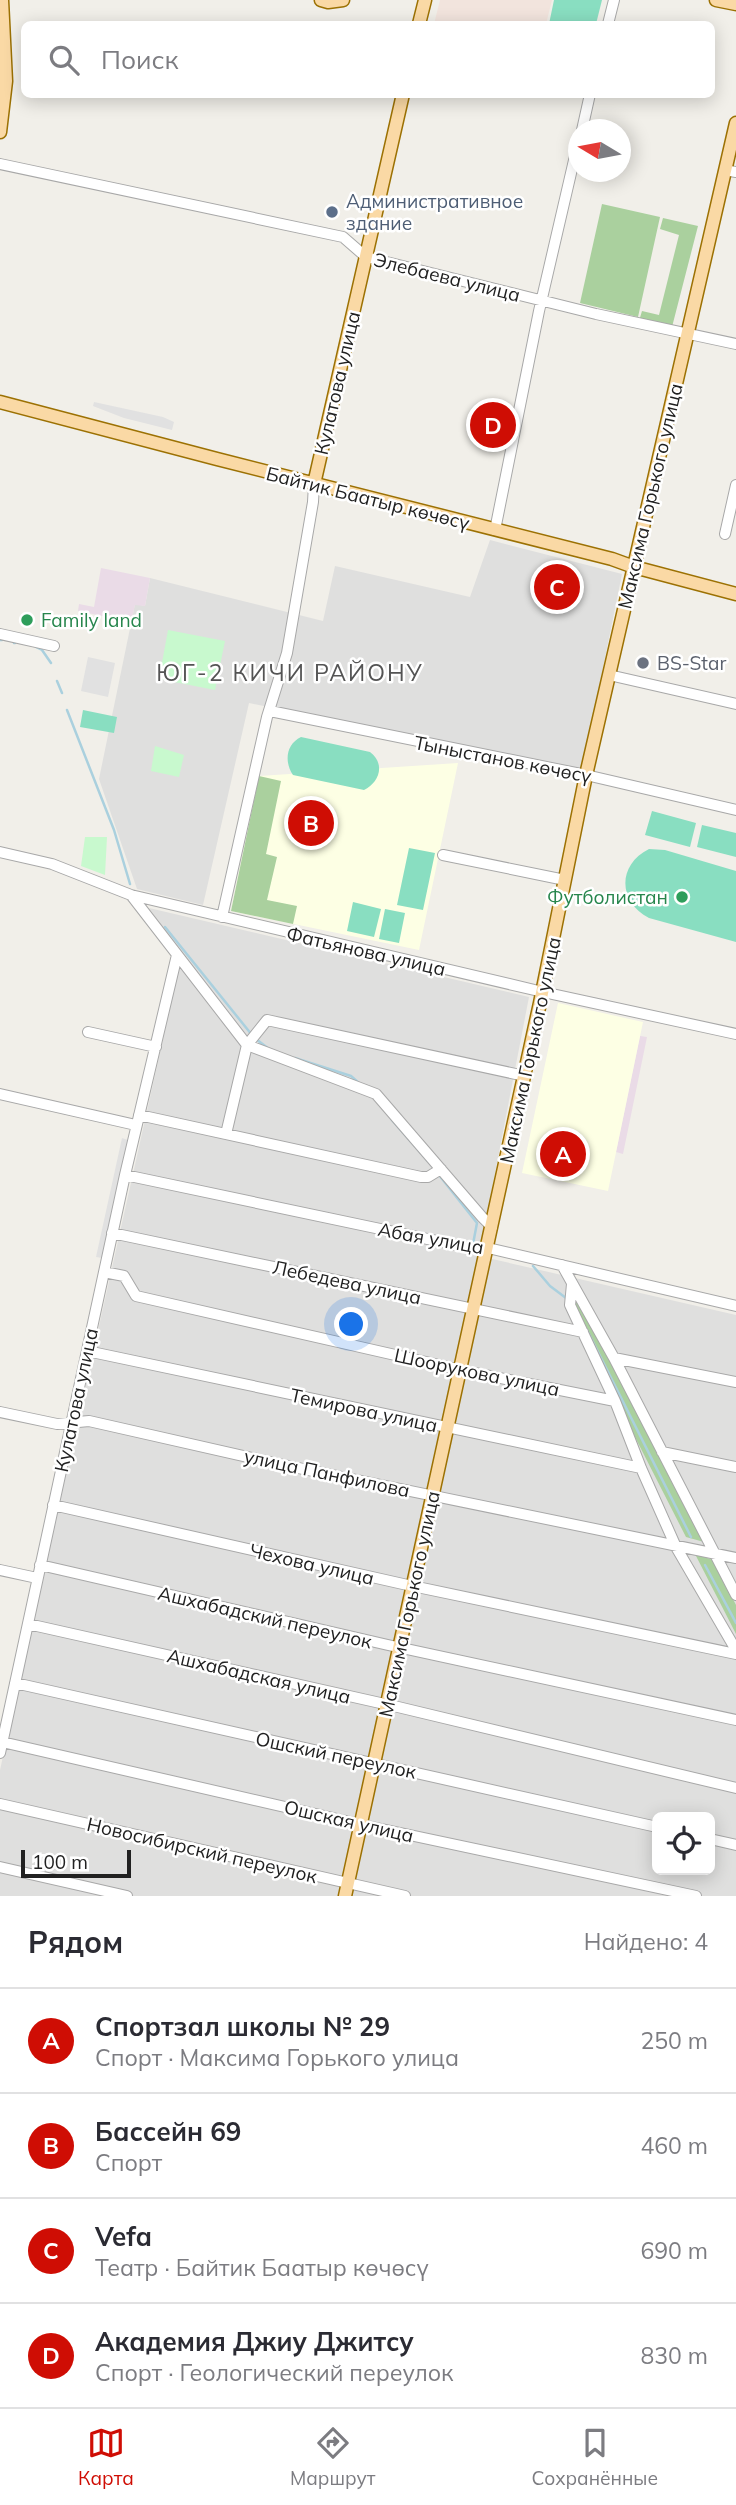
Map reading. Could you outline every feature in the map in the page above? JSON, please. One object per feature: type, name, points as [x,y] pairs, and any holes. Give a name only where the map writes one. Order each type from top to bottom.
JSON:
[{"type":"main road","points":[[0,132],[6,81],[2,0]]},
{"type":"main road","points":[[321,0],[341,0]]},
{"type":"main road","points":[[420,21],[425,0]]},
{"type":"main road","points":[[716,0],[736,5]]},
{"type":"main road","name":"Кулатова улица","points":[[314,484],[402,98]]},
{"type":"main road","name":"Максима Горького улица","points":[[346,1890],[488,1248],[586,775],[688,333],[731,171],[736,123]]},
{"type":"main road","name":"Байтик Баатыр көчөсү","points":[[0,402],[612,559],[634,568],[736,594]]},
{"type":"street","points":[[609,21],[614,0]]},
{"type":"street","points":[[584,119],[589,98]]},
{"type":"street","name":"Элебаева улица","points":[[0,164],[343,237],[366,257],[542,301],[736,344]]},
{"type":"street","points":[[495,530],[542,301],[570,182]]},
{"type":"street","name":"Кулатова улица","points":[[222,918],[270,711],[287,653],[314,484]]},
{"type":"street","points":[[725,534],[736,485]]},
{"type":"street","points":[[0,634],[54,646]]},
{"type":"street","points":[[609,675],[736,704]]},
{"type":"street","name":"Тыныстанов көчөсү","points":[[270,711],[586,775],[736,810]]},
{"type":"street","name":"Фатьянова улица","points":[[0,852],[52,864],[131,895],[222,918],[736,1034]]},
{"type":"street","points":[[443,855],[565,880]]},
{"type":"street","points":[[131,895],[247,1045],[376,1094],[492,1227]]},
{"type":"street","name":"Кулатова улица","points":[[1,1748],[137,1120],[177,955]]},
{"type":"street","points":[[226,1134],[247,1045],[267,1020],[524,1076]]},
{"type":"street","points":[[88,1032],[156,1047]]},
{"type":"street","points":[[0,1094],[226,1134],[421,1177],[428,1177],[441,1170]]},
{"type":"street","name":"Абая улица","points":[[125,1175],[472,1248],[488,1248],[736,1306]]},
{"type":"street","name":"Лебедева улица","points":[[112,1233],[583,1332]]},
{"type":"street","points":[[562,1265],[614,1358],[736,1595]]},
{"type":"street","name":"Шоорукова улица","points":[[104,1272],[124,1276],[136,1296],[615,1402]]},
{"type":"street","points":[[572,1284],[570,1305],[615,1402],[641,1468],[677,1547],[736,1652]]},
{"type":"street","name":"Темирова улица","points":[[87,1351],[641,1468]]},
{"type":"street","points":[[614,1358],[736,1382]]},
{"type":"street","name":"улица Панфилова","points":[[0,1412],[57,1424],[89,1421],[279,1464],[736,1558]]},
{"type":"street","points":[[662,1452],[736,1467]]},
{"type":"street","name":"Чехова улица","points":[[53,1505],[413,1587],[736,1652]]},
{"type":"street","name":"Ашхабадский переулок","points":[[40,1565],[400,1648],[736,1720]]},
{"type":"street","points":[[0,1570],[37,1578]]},
{"type":"street","name":"Ашхабадская улица","points":[[28,1624],[387,1704],[736,1788]]},
{"type":"street","name":"Ошский переулок","points":[[15,1683],[652,1826]]},
{"type":"street","name":"Ошская улица","points":[[1,1748],[696,1896]]},
{"type":"street","name":"Новосибирский переулок","points":[[0,1804],[346,1890],[405,1896]]},
{"type":"street","points":[[715,1840],[736,1845]]},
{"type":"street","points":[[0,1867],[127,1896]]},
{"type":"shaded area","points":[[440,0],[552,0],[547,21],[435,21]]},
{"type":"shaded area","points":[[94,402],[163,417],[174,422],[172,430],[124,418],[93,406]]},
{"type":"shaded area","name":"ЮГ-2 КИЧИ РАЙОНУ","points":[[490,540],[622,574],[582,771],[249,703],[203,905],[137,889],[99,779],[135,604],[145,606],[150,578],[323,621],[335,566],[470,597]]},
{"type":"shaded area","points":[[101,568],[150,578],[145,606],[135,605],[131,622],[78,611],[79,604],[94,607]]},
{"type":"shaded area","points":[[88,657],[115,663],[108,697],[81,691]]},
{"type":"shaded area","points":[[458,763],[419,950],[231,911],[259,776]]},
{"type":"shaded area","points":[[149,908],[529,997],[479,1256],[736,1315],[736,1896],[0,1896],[0,1770],[182,954]]},
{"type":"shaded area","points":[[558,1003],[643,1022],[608,1191],[522,1173]]},
{"type":"shaded area","points":[[640,1036],[647,1037],[623,1154],[616,1152]]},
{"type":"shaded area","points":[[122,1138],[128,1140],[102,1258],[96,1257]]},
{"type":"green space","points":[[554,0],[602,0],[597,21],[550,21]]},
{"type":"green space","points":[[602,204],[660,217],[638,317],[580,303]]},
{"type":"green space","points":[[663,218],[698,226],[672,327],[639,321],[642,311],[659,315],[679,235],[660,229]]},
{"type":"green space","points":[[168,630],[225,641],[215,690],[159,679]]},
{"type":"green space","points":[[83,710],[117,717],[114,733],[80,727]]},
{"type":"green space","points":[[301,737],[370,752],[378,762],[377,778],[364,790],[293,775],[288,765],[288,754],[292,744]]},
{"type":"green space","points":[[155,746],[184,755],[179,777],[151,771]]},
{"type":"green space","points":[[259,776],[281,781],[266,854],[277,857],[267,900],[297,906],[293,924],[231,911]]},
{"type":"green space","name":"Футболистан","points":[[652,811],[696,823],[690,847],[645,835]]},
{"type":"green space","name":"Футболистан","points":[[702,825],[736,833],[736,857],[697,847]]},
{"type":"green space","points":[[85,837],[107,837],[105,875],[81,866]]},
{"type":"green space","points":[[409,848],[435,853],[423,910],[397,905]]},
{"type":"green space","name":"Футболистан","points":[[649,849],[665,850],[736,871],[736,942],[649,918],[631,903],[625,884],[627,874],[631,864]]},
{"type":"green space","points":[[353,902],[381,909],[374,937],[347,931]]},
{"type":"green space","points":[[385,909],[405,913],[399,943],[379,939]]},
{"type":"green space","points":[[576,1294],[704,1542],[686,1537],[565,1300]]},
{"type":"green space","points":[[695,1554],[713,1560],[736,1605],[736,1634]]},
{"type":"waterway","points":[[36,647],[42,650],[51,663]]},
{"type":"waterway","points":[[57,681],[62,693]]},
{"type":"waterway","points":[[67,710],[114,830],[130,884]]},
{"type":"waterway","points":[[165,927],[252,1035]]},
{"type":"waterway","points":[[256,1039],[269,1049]]},
{"type":"waterway","points":[[295,1058],[351,1076],[360,1084]]},
{"type":"waterway","points":[[392,1120],[434,1168]]},
{"type":"waterway","points":[[439,1175],[477,1223],[473,1244]]},
{"type":"waterway","points":[[533,1266],[550,1286],[566,1298]]},
{"type":"waterway","points":[[587,1330],[691,1537]]},
{"type":"waterway","points":[[705,1565],[736,1623]]},
{"type":"place","name":"Административное здание","points":[[332,212]]},
{"type":"place","name":"Академия Джиу Джитсу","points":[[493,425]]},
{"type":"place","name":"Vefa","points":[[557,587]]},
{"type":"place","name":"Family land","points":[[27,620]]},
{"type":"place","name":"BS-Star","points":[[643,663]]},
{"type":"place","name":"Бассейн 69","points":[[311,823]]},
{"type":"place","name":"Футболистан","points":[[682,897]]},
{"type":"place","name":"Спортзал школы № 29","points":[[563,1154]]},
{"type":"district","name":"ЮГ-2 КИЧИ РАЙОНУ","points":[[290,673]]}]
